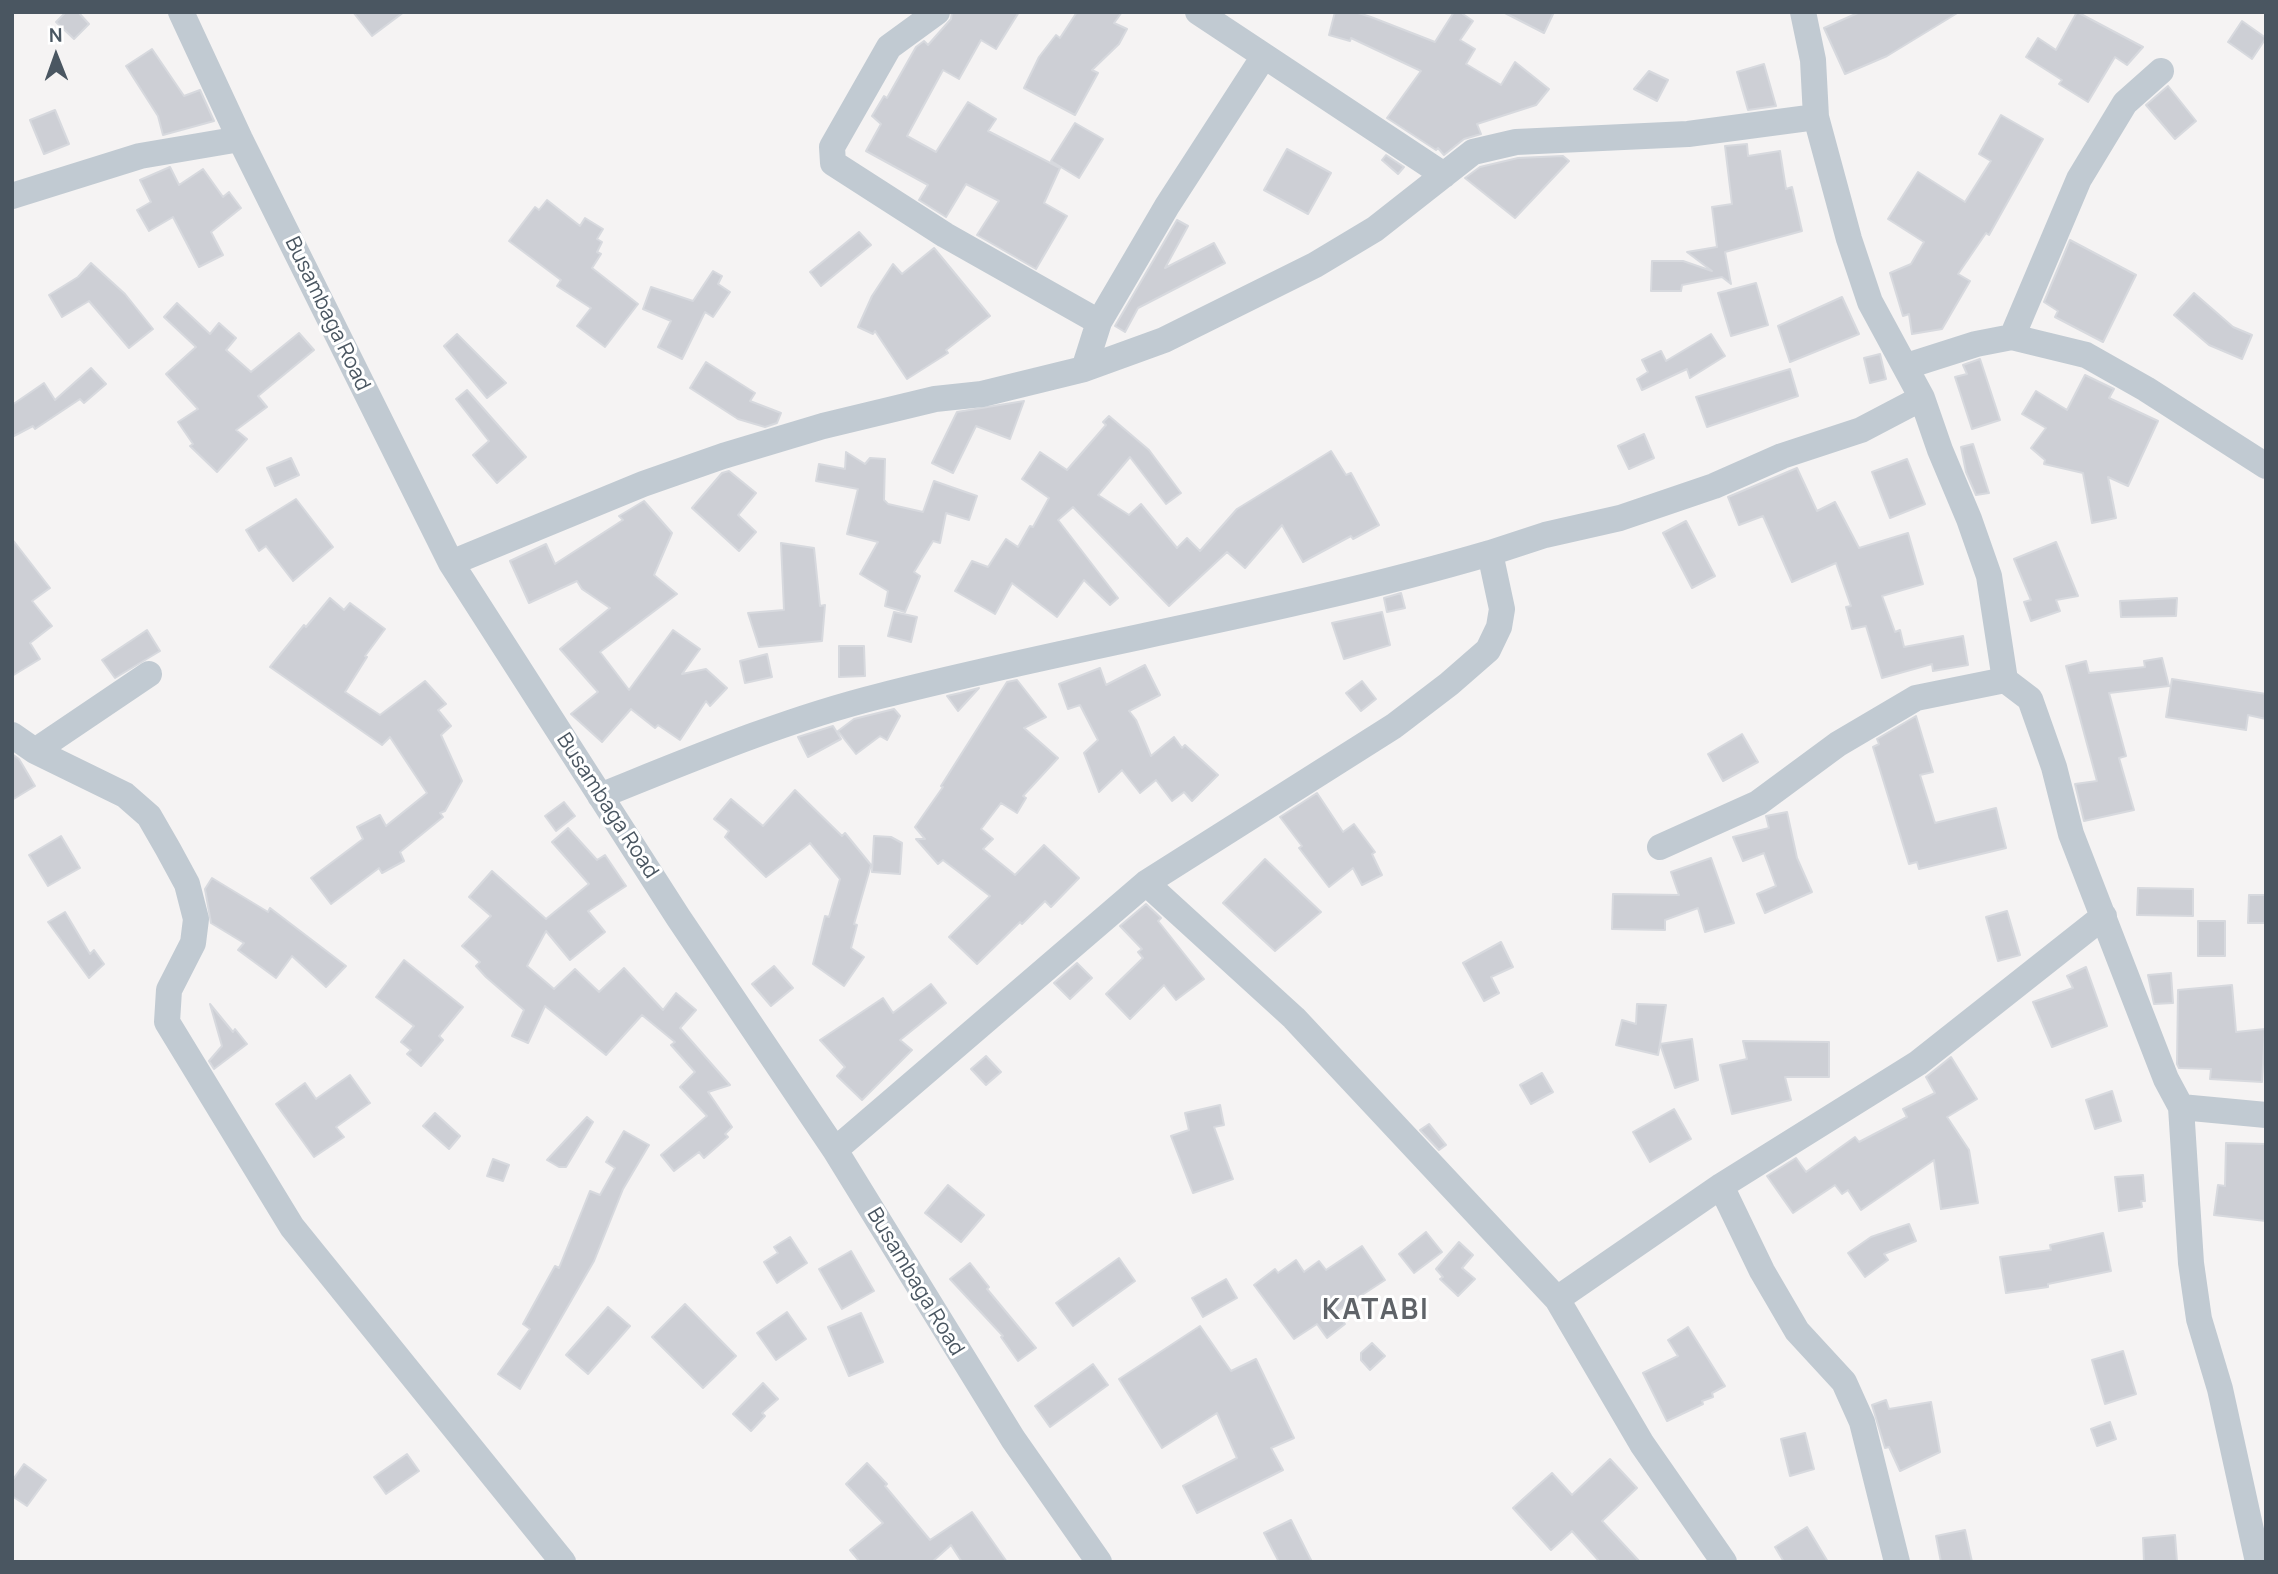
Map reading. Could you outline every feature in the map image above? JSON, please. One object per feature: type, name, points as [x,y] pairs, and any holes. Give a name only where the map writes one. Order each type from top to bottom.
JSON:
[{"type":"street","name":"Busambaga Road","points":[[181,12],[240,139],[451,563],[600,796],[835,1150],[1013,1439],[1099,1562]]},
{"type":"street","points":[[937,12],[888,47],[832,147],[833,163],[944,235],[1099,322]]},
{"type":"street","points":[[1198,12],[1444,175]]},
{"type":"street","points":[[1803,12],[1813,60],[1816,117],[1849,239],[1870,302],[1922,398],[1989,576],[2005,680],[2030,699],[2054,767],[2071,834],[2165,1079],[2181,1107],[2191,1263],[2199,1319],[2220,1389],[2258,1562]]},
{"type":"street","points":[[1084,369],[1099,322],[1167,206],[1264,56]]},
{"type":"street","points":[[2011,337],[2078,179],[2126,103],[2161,71]]},
{"type":"street","points":[[451,563],[643,484],[723,456],[823,426],[935,399],[982,394],[1084,369],[1164,340],[1315,265],[1375,229],[1473,152],[1516,142],[1688,134],[1816,117]]},
{"type":"street","points":[[12,196],[140,156],[240,139]]},
{"type":"street","points":[[1907,366],[1976,344],[2011,337],[2086,355],[2146,389],[2266,466]]},
{"type":"street","points":[[600,796],[740,740],[879,696],[1228,620],[1392,581],[1545,535],[1620,518],[1714,486],[1782,456],[1861,430],[1922,398]]},
{"type":"street","points":[[835,1150],[1146,883],[1394,726],[1488,650],[1499,627],[1502,610],[1490,553]]},
{"type":"street","points":[[35,751],[149,674]]},
{"type":"street","points":[[1660,847],[1758,803],[1838,744],[1916,698],[2005,680]]},
{"type":"street","points":[[12,735],[35,751],[125,795],[149,816],[187,884],[196,919],[193,943],[169,990],[167,1022],[292,1227],[563,1562]]},
{"type":"street","points":[[1146,883],[1294,1018],[1557,1299],[1642,1444],[1724,1562]]},
{"type":"street","points":[[1557,1299],[1721,1186],[1918,1063],[2104,916]]},
{"type":"street","points":[[2181,1107],[2266,1115]]},
{"type":"street","points":[[1721,1186],[1762,1272],[1797,1331],[1844,1382],[1862,1422],[1897,1562]]},
{"type":"building","points":[[66,12],[78,12],[89,24],[74,39],[56,22]]},
{"type":"building","points":[[353,12],[404,12],[372,36]]},
{"type":"building","points":[[952,12],[1019,12],[996,49],[981,40],[959,79],[943,70],[907,136],[936,152],[968,102],[996,119],[988,131],[1060,168],[1044,203],[1067,216],[1036,269],[977,235],[999,201],[966,184],[946,217],[919,200],[928,185],[866,151],[881,124],[872,116],[884,96],[887,98],[916,47],[924,41],[928,45],[951,19]]},
{"type":"building","points":[[1077,12],[1122,12],[1114,23],[1127,29],[1119,44],[1092,70],[1098,73],[1075,115],[1024,88],[1039,57],[1056,35],[1060,38]]},
{"type":"building","points":[[1335,12],[1355,12],[1435,42],[1454,12],[1460,12],[1473,21],[1460,40],[1475,49],[1466,64],[1501,85],[1515,62],[1549,89],[1536,105],[1477,124],[1481,134],[1464,139],[1444,155],[1438,148],[1436,150],[1387,118],[1421,71],[1351,38],[1350,41],[1329,35]]},
{"type":"building","points":[[1503,12],[1554,12],[1544,33]]},
{"type":"building","points":[[1860,12],[1959,12],[1887,56],[1845,74],[1824,28]]},
{"type":"building","points":[[2077,12],[2143,47],[2127,65],[2115,57],[2088,102],[2059,84],[2062,80],[2026,57],[2038,38],[2056,50]]},
{"type":"building","points":[[2242,21],[2266,38],[2252,59],[2228,42]]},
{"type":"building","points":[[152,49],[184,96],[200,90],[214,121],[163,135],[158,116],[126,66]]},
{"type":"building","points":[[1764,64],[1776,106],[1748,110],[1737,72]]},
{"type":"building","points":[[1649,71],[1668,80],[1657,101],[1634,89]]},
{"type":"building","points":[[2168,86],[2196,121],[2175,139],[2146,105]]},
{"type":"building","points":[[55,110],[69,144],[44,154],[30,120]]},
{"type":"building","points":[[2001,115],[2043,139],[1989,235],[1986,233],[1958,274],[1970,281],[1942,329],[1912,334],[1909,314],[1903,316],[1890,273],[1911,264],[1924,242],[1888,219],[1918,172],[1965,202],[1991,161],[1979,154]]},
{"type":"building","points":[[1075,123],[1103,139],[1079,178],[1051,161]]},
{"type":"building","points":[[1747,144],[1748,156],[1780,151],[1786,189],[1792,187],[1802,231],[1725,252],[1731,284],[1722,277],[1682,285],[1681,291],[1651,291],[1652,261],[1683,261],[1712,271],[1687,252],[1717,247],[1712,207],[1732,204],[1725,146]]},
{"type":"building","points":[[1287,149],[1331,173],[1308,214],[1264,190]]},
{"type":"building","points":[[1386,155],[1404,167],[1398,174],[1382,160]]},
{"type":"building","points":[[1563,156],[1569,161],[1515,218],[1465,178],[1480,167],[1518,158]]},
{"type":"building","points":[[170,167],[179,185],[203,169],[223,197],[229,192],[241,208],[211,232],[223,255],[199,267],[173,217],[149,231],[137,210],[151,202],[140,180]]},
{"type":"building","points":[[547,200],[580,226],[585,218],[603,229],[597,239],[602,242],[597,252],[601,254],[592,268],[638,304],[605,347],[577,326],[591,308],[557,286],[561,280],[509,241],[535,207],[539,210]]},
{"type":"building","points":[[1177,220],[1188,226],[1165,268],[1214,243],[1225,263],[1138,308],[1125,332],[1115,326]]},
{"type":"building","points":[[859,232],[871,245],[821,286],[810,272]]},
{"type":"building","points":[[2070,240],[2136,275],[2103,342],[2055,317],[2058,311],[2044,302]]},
{"type":"building","points":[[934,248],[990,316],[946,350],[948,353],[907,379],[875,331],[873,334],[858,327],[872,296],[893,264],[902,274]]},
{"type":"building","points":[[91,263],[125,294],[153,329],[129,348],[89,301],[62,317],[49,295],[78,277]]},
{"type":"building","points":[[713,271],[722,276],[718,284],[730,292],[713,317],[705,312],[682,359],[658,347],[671,321],[643,309],[651,287],[693,301]]},
{"type":"building","points":[[1756,283],[1768,325],[1731,336],[1718,293]]},
{"type":"building","points":[[2194,293],[2233,327],[2252,335],[2242,359],[2209,345],[2174,315]]},
{"type":"building","points":[[1842,297],[1859,334],[1790,362],[1778,326]]},
{"type":"building","points":[[177,303],[210,334],[219,323],[236,338],[226,350],[251,372],[299,333],[314,350],[258,396],[267,407],[236,430],[247,439],[217,472],[190,446],[193,444],[178,422],[198,409],[166,374],[196,347],[164,317]]},
{"type":"building","points":[[457,334],[506,383],[487,398],[444,346]]},
{"type":"building","points":[[1711,334],[1725,356],[1690,378],[1687,369],[1642,390],[1637,379],[1648,372],[1642,360],[1661,351],[1666,361]]},
{"type":"building","points":[[1880,354],[1886,379],[1870,383],[1864,358]]},
{"type":"building","points":[[1980,359],[2000,420],[1972,429],[1955,377],[1967,374],[1963,365]]},
{"type":"building","points":[[706,362],[755,393],[750,401],[781,413],[777,423],[765,427],[738,419],[690,388]]},
{"type":"building","points":[[91,368],[106,384],[84,403],[80,399],[35,429],[33,426],[12,437],[12,405],[44,383],[55,400]]},
{"type":"building","points":[[1790,369],[1798,396],[1707,427],[1696,397]]},
{"type":"building","points":[[2085,375],[2114,389],[2109,398],[2158,421],[2128,486],[2108,477],[2116,518],[2092,523],[2083,473],[2044,464],[2045,460],[2031,448],[2046,428],[2022,414],[2036,391],[2067,410]]},
{"type":"building","points":[[467,390],[526,457],[497,483],[473,455],[489,441],[456,399]]},
{"type":"building","points":[[1024,401],[1010,439],[976,426],[953,473],[932,463],[957,412]]},
{"type":"building","points":[[1109,416],[1149,450],[1181,493],[1166,504],[1130,457],[1098,495],[1129,515],[1141,504],[1177,548],[1187,538],[1200,551],[1237,509],[1331,451],[1346,475],[1351,473],[1379,525],[1353,539],[1351,536],[1303,562],[1282,525],[1245,568],[1227,552],[1169,606],[1073,507],[1058,520],[1118,598],[1110,605],[1084,580],[1057,617],[1012,583],[995,614],[955,591],[972,561],[988,567],[1006,539],[1018,547],[1030,526],[1033,527],[1049,498],[1022,479],[1040,452],[1067,470],[1106,425],[1103,422]]},
{"type":"building","points":[[1644,434],[1654,458],[1629,469],[1618,446]]},
{"type":"building","points":[[1973,444],[1989,493],[1976,495],[1966,472],[1961,447]]},
{"type":"building","points":[[846,452],[865,464],[870,458],[885,459],[884,500],[888,504],[923,512],[934,481],[977,496],[969,520],[946,513],[940,543],[933,541],[914,572],[920,576],[905,612],[885,606],[888,591],[860,574],[878,542],[847,534],[858,489],[816,481],[819,464],[845,469]]},
{"type":"building","points":[[291,458],[299,475],[275,486],[267,468]]},
{"type":"building","points":[[1907,459],[1925,504],[1890,518],[1872,472]]},
{"type":"building","points":[[1797,468],[1817,511],[1835,502],[1859,548],[1908,533],[1923,584],[1882,596],[1895,632],[1900,630],[1904,647],[1963,636],[1968,665],[1933,671],[1932,664],[1882,678],[1866,626],[1852,629],[1846,607],[1851,606],[1836,563],[1792,582],[1763,516],[1739,525],[1728,497]]},
{"type":"building","points":[[729,471],[756,493],[738,515],[756,532],[739,551],[692,508],[722,473]]},
{"type":"building","points":[[296,499],[333,547],[293,581],[266,546],[259,551],[246,530]]},
{"type":"building","points":[[644,501],[672,533],[654,575],[677,594],[600,652],[629,690],[673,630],[700,649],[682,674],[706,669],[727,688],[710,706],[706,701],[680,740],[658,725],[655,728],[631,709],[602,742],[571,714],[598,692],[560,649],[610,608],[582,589],[577,581],[529,603],[510,561],[546,544],[555,564],[623,520],[619,516]]},
{"type":"building","points":[[1686,521],[1715,576],[1692,588],[1663,533]]},
{"type":"building","points":[[12,539],[50,588],[32,601],[52,626],[30,643],[40,659],[12,676]]},
{"type":"building","points":[[2056,542],[2078,596],[2056,600],[2060,611],[2031,621],[2024,602],[2031,600],[2014,559]]},
{"type":"building","points":[[781,543],[814,548],[820,606],[825,605],[822,641],[759,647],[748,613],[784,610]]},
{"type":"building","points":[[1401,593],[1405,608],[1387,612],[1384,598]]},
{"type":"building","points":[[330,598],[344,610],[350,603],[385,629],[365,656],[367,657],[345,692],[380,715],[425,681],[446,704],[438,710],[451,726],[441,735],[462,781],[445,811],[440,813],[443,817],[400,852],[404,861],[382,873],[379,868],[331,904],[311,878],[363,839],[357,827],[380,815],[386,826],[427,793],[390,737],[382,745],[270,667]]},
{"type":"building","points":[[2177,598],[2176,616],[2121,617],[2120,601]]},
{"type":"building","points":[[894,612],[917,617],[911,642],[888,636]]},
{"type":"building","points":[[1382,612],[1390,645],[1344,659],[1332,623]]},
{"type":"building","points":[[147,630],[160,651],[115,678],[102,660]]},
{"type":"building","points":[[839,646],[864,646],[865,676],[839,677]]},
{"type":"building","points":[[767,654],[772,677],[745,683],[740,661]]},
{"type":"building","points":[[2162,658],[2169,686],[2109,693],[2126,756],[2119,758],[2134,810],[2084,821],[2075,784],[2097,781],[2066,666],[2086,661],[2089,673],[2145,667],[2144,661]]},
{"type":"building","points":[[1145,665],[1160,695],[1129,711],[1136,720],[1151,756],[1174,737],[1182,748],[1185,745],[1218,775],[1192,801],[1184,792],[1172,801],[1156,780],[1140,793],[1122,770],[1099,792],[1084,753],[1098,740],[1080,705],[1068,709],[1059,684],[1100,668],[1106,685]]},
{"type":"building","points":[[2172,679],[2266,694],[2266,719],[2248,715],[2246,730],[2166,717]]},
{"type":"building","points":[[1017,680],[1046,717],[1024,728],[1058,758],[1023,796],[1026,798],[1017,813],[1001,803],[981,829],[993,839],[983,849],[1015,875],[1044,845],[1079,878],[1051,907],[1045,901],[1022,924],[1020,922],[977,964],[949,937],[990,896],[943,860],[938,864],[916,839],[925,839],[915,827],[943,787],[941,786],[1007,682]]},
{"type":"building","points":[[1362,681],[1376,699],[1361,711],[1346,693]]},
{"type":"building","points":[[979,688],[958,711],[947,696],[960,693]]},
{"type":"building","points":[[894,709],[900,716],[887,740],[880,736],[856,754],[838,731],[854,719]]},
{"type":"building","points":[[1916,716],[1933,772],[1920,775],[1935,823],[1996,808],[2006,848],[1919,869],[1917,862],[1909,864],[1873,747],[1879,744],[1877,739]]},
{"type":"building","points":[[833,726],[841,739],[808,757],[798,737]]},
{"type":"building","points":[[1742,734],[1758,762],[1723,781],[1708,754]]},
{"type":"building","points":[[12,754],[19,759],[35,786],[12,800]]},
{"type":"building","points":[[795,790],[842,836],[845,833],[871,865],[854,924],[857,925],[851,948],[864,957],[844,986],[813,964],[825,916],[829,917],[840,879],[810,843],[766,877],[725,837],[729,831],[714,819],[731,799],[763,826]]},
{"type":"building","points":[[1317,793],[1343,832],[1354,824],[1375,852],[1372,854],[1382,875],[1362,885],[1353,868],[1329,887],[1299,848],[1302,846],[1280,817]]},
{"type":"building","points":[[564,802],[575,816],[556,831],[545,816]]},
{"type":"building","points":[[1787,812],[1797,858],[1812,892],[1765,913],[1757,894],[1776,886],[1764,853],[1743,861],[1733,837],[1769,828],[1766,816]]},
{"type":"building","points":[[568,828],[597,860],[605,855],[626,886],[588,911],[605,932],[570,960],[546,931],[527,966],[554,989],[575,969],[599,992],[624,968],[663,1010],[676,993],[696,1010],[680,1028],[730,1085],[708,1092],[732,1127],[725,1134],[728,1137],[704,1158],[699,1152],[674,1171],[661,1155],[707,1116],[680,1087],[695,1072],[671,1045],[675,1042],[642,1015],[606,1055],[545,1006],[528,1043],[512,1036],[524,1010],[486,977],[476,966],[480,962],[462,946],[491,916],[469,897],[492,871],[546,919],[589,884],[552,842]]},
{"type":"building","points":[[61,836],[80,868],[48,886],[29,855]]},
{"type":"building","points":[[874,836],[891,837],[902,843],[900,874],[872,872]]},
{"type":"building","points":[[1711,858],[1734,923],[1705,932],[1698,908],[1665,920],[1665,930],[1612,929],[1613,894],[1679,895],[1671,872]]},
{"type":"building","points":[[1265,859],[1321,912],[1275,951],[1223,903]]},
{"type":"building","points":[[212,878],[268,912],[270,908],[346,966],[326,987],[292,956],[276,978],[238,950],[244,943],[211,923],[205,889]]},
{"type":"building","points":[[2138,888],[2193,889],[2193,916],[2137,915]]},
{"type":"building","points":[[2249,895],[2266,895],[2266,923],[2248,923]]},
{"type":"building","points":[[1146,904],[1161,918],[1158,921],[1204,979],[1176,1000],[1164,985],[1130,1019],[1106,994],[1143,958],[1138,952],[1142,949],[1120,926]]},
{"type":"building","points":[[2007,911],[2020,955],[1998,961],[1986,917]]},
{"type":"building","points":[[65,912],[90,954],[94,950],[104,964],[89,978],[48,922]]},
{"type":"building","points":[[2198,921],[2225,921],[2225,956],[2198,956]]},
{"type":"building","points":[[1501,942],[1513,967],[1491,977],[1499,993],[1484,1001],[1463,963]]},
{"type":"building","points":[[404,960],[463,1007],[439,1036],[443,1040],[421,1066],[407,1054],[411,1050],[401,1042],[414,1026],[376,997]]},
{"type":"building","points":[[1077,963],[1092,978],[1070,999],[1054,983]]},
{"type":"building","points":[[774,966],[793,988],[771,1006],[752,984]]},
{"type":"building","points":[[2086,967],[2107,1026],[2052,1047],[2033,1002],[2073,988],[2067,976]]},
{"type":"building","points":[[2171,973],[2173,1003],[2154,1004],[2148,975]]},
{"type":"building","points":[[931,984],[946,1003],[900,1040],[912,1050],[862,1100],[837,1076],[845,1067],[820,1040],[883,998],[893,1013]]},
{"type":"building","points":[[2232,985],[2236,1032],[2265,1029],[2262,1082],[2210,1079],[2211,1069],[2179,1068],[2177,1064],[2178,990]]},
{"type":"building","points":[[210,1004],[233,1032],[235,1029],[247,1044],[214,1069],[209,1061],[222,1046]]},
{"type":"building","points":[[1637,1004],[1666,1005],[1658,1055],[1616,1045],[1622,1020],[1636,1024]]},
{"type":"building","points":[[1692,1039],[1698,1080],[1675,1088],[1660,1044]]},
{"type":"building","points":[[1743,1041],[1829,1042],[1829,1077],[1785,1077],[1791,1100],[1732,1114],[1720,1065],[1747,1059]]},
{"type":"building","points":[[986,1056],[1001,1072],[986,1085],[971,1069]]},
{"type":"building","points":[[1951,1057],[1977,1099],[1947,1117],[1969,1150],[1978,1203],[1941,1209],[1934,1160],[1861,1210],[1848,1190],[1842,1194],[1835,1185],[1793,1213],[1767,1176],[1796,1158],[1806,1172],[1855,1137],[1859,1142],[1907,1117],[1903,1109],[1935,1093],[1926,1077]]},
{"type":"building","points":[[1542,1073],[1553,1092],[1531,1104],[1520,1085]]},
{"type":"building","points":[[350,1075],[370,1103],[336,1127],[344,1137],[314,1157],[276,1104],[305,1083],[316,1099]]},
{"type":"building","points":[[2112,1091],[2121,1121],[2095,1129],[2086,1100]]},
{"type":"building","points":[[1220,1105],[1224,1125],[1214,1127],[1233,1179],[1193,1193],[1171,1136],[1189,1130],[1185,1113]]},
{"type":"building","points":[[1674,1109],[1691,1139],[1650,1162],[1633,1132]]},
{"type":"building","points":[[435,1113],[460,1136],[449,1149],[423,1126]]},
{"type":"building","points":[[587,1117],[593,1122],[566,1167],[559,1167],[547,1160]]},
{"type":"building","points":[[1429,1124],[1446,1145],[1439,1150],[1420,1130]]},
{"type":"building","points":[[624,1131],[649,1145],[623,1189],[594,1261],[520,1389],[498,1374],[530,1329],[523,1324],[555,1266],[559,1268],[590,1191],[600,1195],[615,1168],[606,1162]]},
{"type":"building","points":[[2226,1143],[2266,1144],[2266,1221],[2214,1215],[2218,1185],[2225,1186]]},
{"type":"building","points":[[493,1159],[509,1165],[503,1181],[487,1176]]},
{"type":"building","points":[[2143,1175],[2145,1201],[2141,1201],[2142,1207],[2119,1211],[2115,1177]]},
{"type":"building","points":[[948,1185],[984,1215],[961,1242],[925,1213]]},
{"type":"building","points":[[1909,1224],[1916,1241],[1884,1254],[1888,1260],[1865,1277],[1848,1253],[1871,1237]]},
{"type":"building","points":[[1426,1232],[1442,1252],[1414,1273],[1399,1254]]},
{"type":"building","points":[[2103,1233],[2111,1271],[2048,1284],[2048,1287],[2006,1293],[2000,1257],[2051,1250],[2050,1245]]},
{"type":"building","points":[[790,1237],[807,1263],[777,1283],[764,1262],[778,1253],[774,1247]]},
{"type":"building","points":[[1459,1242],[1473,1255],[1462,1268],[1475,1279],[1458,1296],[1440,1279],[1443,1277],[1436,1269]]},
{"type":"building","points":[[1362,1246],[1385,1280],[1336,1312],[1345,1324],[1327,1338],[1317,1324],[1294,1339],[1254,1285],[1275,1269],[1278,1273],[1296,1260],[1304,1272],[1319,1261],[1326,1270]]},
{"type":"building","points":[[851,1251],[874,1291],[842,1309],[819,1269]]},
{"type":"building","points":[[1119,1258],[1135,1281],[1073,1326],[1056,1303]]},
{"type":"building","points":[[970,1263],[989,1287],[987,1289],[1036,1348],[1018,1361],[1001,1337],[1003,1336],[950,1279]]},
{"type":"building","points":[[1226,1279],[1237,1298],[1203,1317],[1192,1298]]},
{"type":"building","points":[[685,1304],[736,1356],[703,1388],[652,1337]]},
{"type":"building","points":[[608,1307],[630,1326],[588,1374],[566,1355]]},
{"type":"building","points":[[787,1312],[806,1339],[776,1360],[757,1333]]},
{"type":"building","points":[[861,1313],[883,1362],[849,1376],[828,1327]]},
{"type":"building","points":[[1200,1326],[1231,1371],[1256,1359],[1294,1438],[1271,1448],[1283,1470],[1197,1513],[1183,1486],[1237,1458],[1217,1413],[1162,1448],[1119,1379]]},
{"type":"building","points":[[1688,1327],[1725,1386],[1712,1393],[1713,1397],[1702,1401],[1703,1404],[1667,1421],[1643,1373],[1678,1356],[1668,1340]]},
{"type":"building","points":[[1372,1343],[1385,1356],[1370,1370],[1361,1360],[1361,1353]]},
{"type":"building","points":[[2123,1351],[2136,1394],[2105,1404],[2092,1360]]},
{"type":"building","points":[[1093,1364],[1108,1385],[1050,1427],[1035,1406]]},
{"type":"building","points":[[763,1383],[778,1399],[762,1413],[765,1416],[751,1431],[733,1414]]},
{"type":"building","points":[[1886,1400],[1889,1409],[1931,1402],[1940,1452],[1900,1471],[1889,1447],[1885,1448],[1872,1405]]},
{"type":"building","points":[[2110,1422],[2116,1439],[2097,1446],[2091,1429]]},
{"type":"building","points":[[1805,1433],[1814,1469],[1790,1476],[1781,1439]]},
{"type":"building","points":[[407,1454],[419,1471],[386,1494],[374,1477]]},
{"type":"building","points":[[1610,1459],[1637,1488],[1602,1521],[1640,1562],[1600,1562],[1572,1531],[1551,1550],[1513,1508],[1552,1473],[1572,1495]]},
{"type":"building","points":[[867,1463],[887,1484],[885,1486],[930,1540],[972,1512],[1007,1562],[962,1562],[951,1545],[932,1562],[860,1562],[850,1550],[883,1523],[846,1484]]},
{"type":"building","points":[[24,1464],[46,1480],[27,1506],[12,1496],[12,1481]]},
{"type":"building","points":[[1291,1520],[1312,1562],[1279,1562],[1264,1533]]},
{"type":"building","points":[[1807,1527],[1828,1562],[1784,1562],[1775,1547]]},
{"type":"building","points":[[1965,1530],[1972,1562],[1941,1562],[1936,1536]]},
{"type":"building","points":[[2175,1535],[2177,1562],[2144,1562],[2143,1538]]},
{"type":"district","name":"KATABI","points":[[1376,1311]]}]
